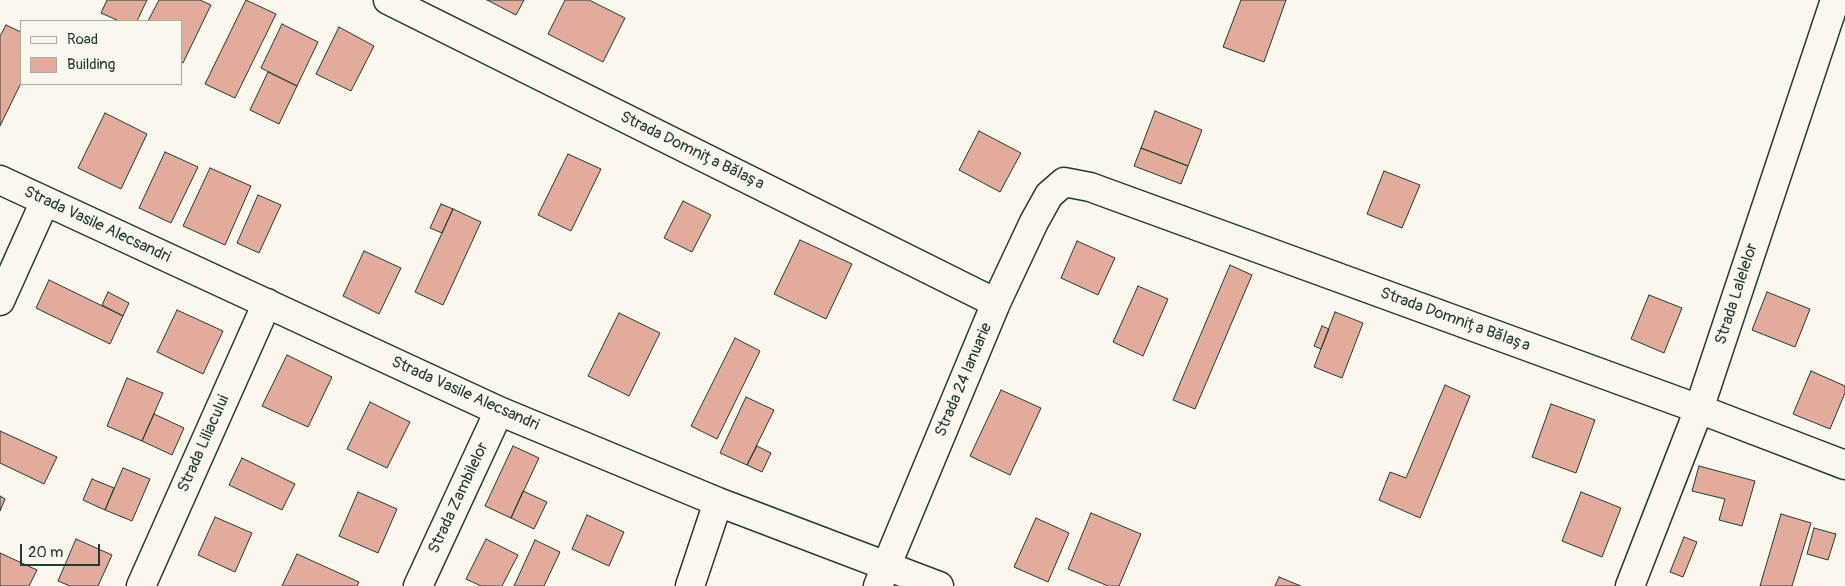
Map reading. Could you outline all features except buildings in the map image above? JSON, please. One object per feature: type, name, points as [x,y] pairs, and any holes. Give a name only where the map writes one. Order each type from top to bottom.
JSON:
[{"type":"street","name":"Strada Domnița Bălașa","points":[[388,0],[996,303]]},
{"type":"street","name":"Strada Lalelelor","points":[[1630,586],[1698,409],[1835,0]]},
{"type":"street","name":"Strada Vasile Alecsandri","points":[[0,180],[499,411],[718,502],[882,576],[939,586]]},
{"type":"street","name":"Strada Domnița Bălașa","points":[[1064,182],[1090,187],[1698,409],[1845,465]]},
{"type":"street","name":"Strada 24 Ianuarie","points":[[882,576],[996,303],[1034,222],[1049,195],[1064,182]]},
{"type":"street","points":[[0,301],[45,201]]},
{"type":"street","name":"Strada Liliacului","points":[[141,586],[267,303]]},
{"type":"street","name":"Strada Zambilelor","points":[[418,586],[499,411]]},
{"type":"street","points":[[690,586],[718,502]]}]
